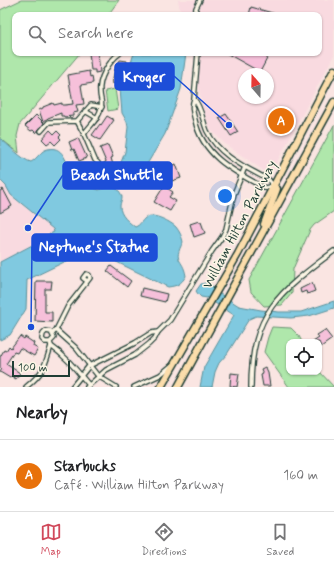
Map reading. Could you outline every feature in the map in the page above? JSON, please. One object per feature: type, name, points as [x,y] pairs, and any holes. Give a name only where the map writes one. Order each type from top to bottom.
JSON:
[{"type":"highway","name":"William Hilton Parkway","points":[[163,387],[238,254],[334,70]]},
{"type":"highway","name":"William Hilton Parkway","points":[[178,387],[334,102]]},
{"type":"highway","points":[[252,252],[277,189],[273,186]]},
{"type":"highway","points":[[181,387],[184,378]]},
{"type":"street","points":[[195,12],[200,0]]},
{"type":"street","points":[[84,134],[97,118],[102,107],[99,86],[108,66],[116,56]]},
{"type":"street","points":[[194,99],[197,102],[207,132],[223,153],[269,180],[273,186],[265,188],[242,176],[219,161],[202,141],[197,128],[192,104],[194,99],[198,56]]},
{"type":"street","points":[[41,131],[49,122],[77,121],[91,105],[102,107]]},
{"type":"street","points":[[86,111],[97,118]]},
{"type":"street","points":[[77,121],[95,160],[98,162]]},
{"type":"street","points":[[53,333],[46,331],[42,336],[45,342],[51,344],[72,363],[88,386],[98,376],[140,351],[155,338],[158,332],[170,320],[222,237],[226,228],[231,202],[246,167]]},
{"type":"street","points":[[252,387],[251,374],[255,345],[269,310],[292,284],[334,251]]},
{"type":"street","points":[[53,333],[68,306],[87,281]]},
{"type":"street","points":[[56,330],[76,348],[98,376],[116,387]]},
{"type":"street","points":[[72,387],[89,366],[135,343],[151,333],[158,332]]},
{"type":"street","points":[[26,387],[36,379],[43,370],[54,338],[53,333]]},
{"type":"street","points":[[135,343],[140,351]]},
{"type":"street","points":[[134,387],[160,375],[177,360]]},
{"type":"shaded area","points":[[178,0],[334,0],[334,55],[270,175],[225,144],[211,130],[202,106],[194,56],[322,56],[322,12],[180,12]]},
{"type":"shaded area","points":[[0,184],[6,186],[11,196],[53,229],[54,232],[37,240],[38,242],[0,262]]},
{"type":"green space","points":[[21,0],[119,0],[110,12],[12,12],[12,56],[77,56],[20,124],[17,136],[19,153],[0,138],[0,10]]},
{"type":"green space","points":[[115,89],[118,109],[108,111],[105,91]]},
{"type":"green space","points":[[334,125],[334,211],[314,225],[310,230],[293,269],[292,293],[282,305],[264,306],[251,292],[249,280]]},
{"type":"green space","points":[[272,327],[291,328],[300,339],[286,339],[286,375],[322,374],[334,387],[289,387],[264,352]]},
{"type":"water","points":[[133,56],[186,56],[181,89],[165,134],[140,176],[136,181],[131,182],[120,177],[118,170],[125,152],[128,127],[122,113],[120,89],[126,79]]},
{"type":"water","points":[[0,138],[20,156],[31,162],[48,149],[59,150],[65,158],[71,172],[79,181],[99,190],[110,187],[119,191],[122,197],[120,210],[125,218],[135,227],[145,218],[150,216],[162,219],[174,225],[180,233],[183,242],[178,257],[185,270],[186,276],[184,279],[174,286],[168,287],[89,250],[27,280],[26,309],[10,335],[0,340],[0,262],[38,242],[37,240],[54,232],[53,229],[11,195],[6,186],[0,180]]},
{"type":"water","points":[[205,283],[216,288],[220,294],[239,306],[279,312],[301,312],[334,301],[334,308],[309,316],[291,318],[256,316],[249,319],[227,354],[219,363],[215,372],[212,387],[200,387],[204,367],[234,315],[198,294],[196,291],[201,284]]},
{"type":"building","points":[[251,7],[269,12],[250,12]]},
{"type":"building","points":[[89,56],[98,56],[100,72],[95,73],[95,70],[91,70]]},
{"type":"building","points":[[231,56],[268,56],[262,68],[253,68]]},
{"type":"building","points":[[120,60],[127,61],[120,85],[112,83],[115,69]]},
{"type":"building","points":[[89,71],[90,77],[92,76],[93,83],[81,85],[84,104],[76,105],[78,112],[73,113],[73,116],[64,117],[61,116],[61,113],[48,118],[43,122],[39,110],[43,107],[53,103],[54,105],[62,103],[62,105],[73,104],[68,75]]},
{"type":"building","points":[[226,114],[238,132],[231,136],[219,118]]},
{"type":"building","points":[[36,115],[44,123],[36,133],[25,126]]},
{"type":"building","points":[[107,116],[114,120],[100,140],[92,135]]},
{"type":"building","points":[[50,130],[54,134],[57,131],[61,135],[59,137],[61,139],[55,145],[51,141],[47,144],[42,139]]},
{"type":"building","points":[[78,138],[87,158],[79,161],[69,142]]},
{"type":"building","points":[[108,145],[113,157],[111,158],[113,165],[110,166],[110,168],[91,175],[89,170],[106,162],[100,148]]},
{"type":"building","points":[[176,164],[181,178],[172,181],[168,167]]},
{"type":"building","points":[[164,186],[173,192],[169,197],[176,201],[170,211],[154,202]]},
{"type":"building","points":[[3,189],[12,206],[0,213],[0,191]]},
{"type":"building","points":[[199,221],[201,222],[205,233],[194,237],[190,224]]},
{"type":"building","points":[[111,266],[131,281],[127,287],[107,271]]},
{"type":"building","points":[[36,281],[52,281],[51,289],[45,289],[45,312],[52,312],[52,322],[35,321]]},
{"type":"building","points":[[312,283],[315,291],[307,294],[306,291],[301,293],[300,289]]},
{"type":"building","points":[[142,288],[167,294],[165,302],[140,296]]},
{"type":"building","points":[[325,330],[332,339],[322,346],[322,339],[318,339],[319,338],[317,335]]},
{"type":"building","points":[[20,336],[24,339],[25,337],[34,343],[33,346],[38,349],[34,356],[20,348],[17,353],[14,352],[6,364],[20,373],[16,379],[11,376],[10,378],[0,372],[2,369],[0,368],[0,357],[4,350],[6,351],[9,346],[11,348]]},
{"type":"building","points":[[265,367],[268,373],[270,386],[263,386],[261,375],[263,374],[261,369]]},
{"type":"building","points":[[231,373],[239,374],[237,387],[230,386]]},
{"type":"place","name":"Starbucks","points":[[281,121]]},
{"type":"place","name":"Kroger","points":[[229,125]]},
{"type":"place","name":"Beach Shuttle","points":[[28,228]]},
{"type":"place","name":"Neptune's Statue","points":[[31,327]]}]
